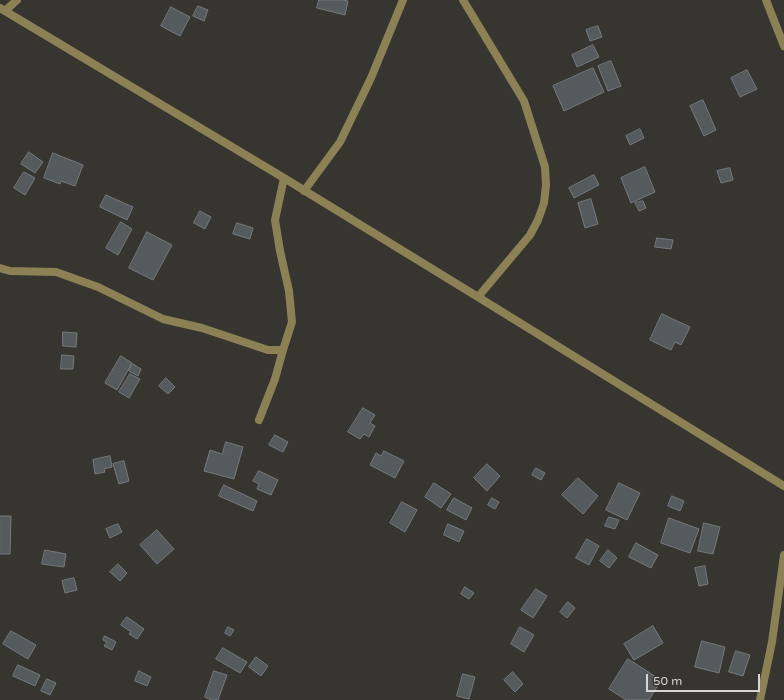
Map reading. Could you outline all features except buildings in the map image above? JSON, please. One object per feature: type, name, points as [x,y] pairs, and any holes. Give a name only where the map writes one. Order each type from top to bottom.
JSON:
[{"type":"street","points":[[17,0],[2,10],[284,178],[784,486]]},
{"type":"street","points":[[462,0],[524,101],[545,167],[546,185],[544,204],[538,220],[530,234],[478,297]]},
{"type":"street","points":[[766,0],[784,46]]},
{"type":"street","points":[[304,191],[340,142],[371,78],[403,2]]},
{"type":"street","points":[[259,420],[275,379],[292,322],[289,291],[275,220],[284,178]]},
{"type":"street","points":[[0,268],[10,271],[56,272],[98,287],[163,319],[202,328],[268,350],[283,350]]},
{"type":"street","points":[[760,700],[772,642],[784,554]]}]
